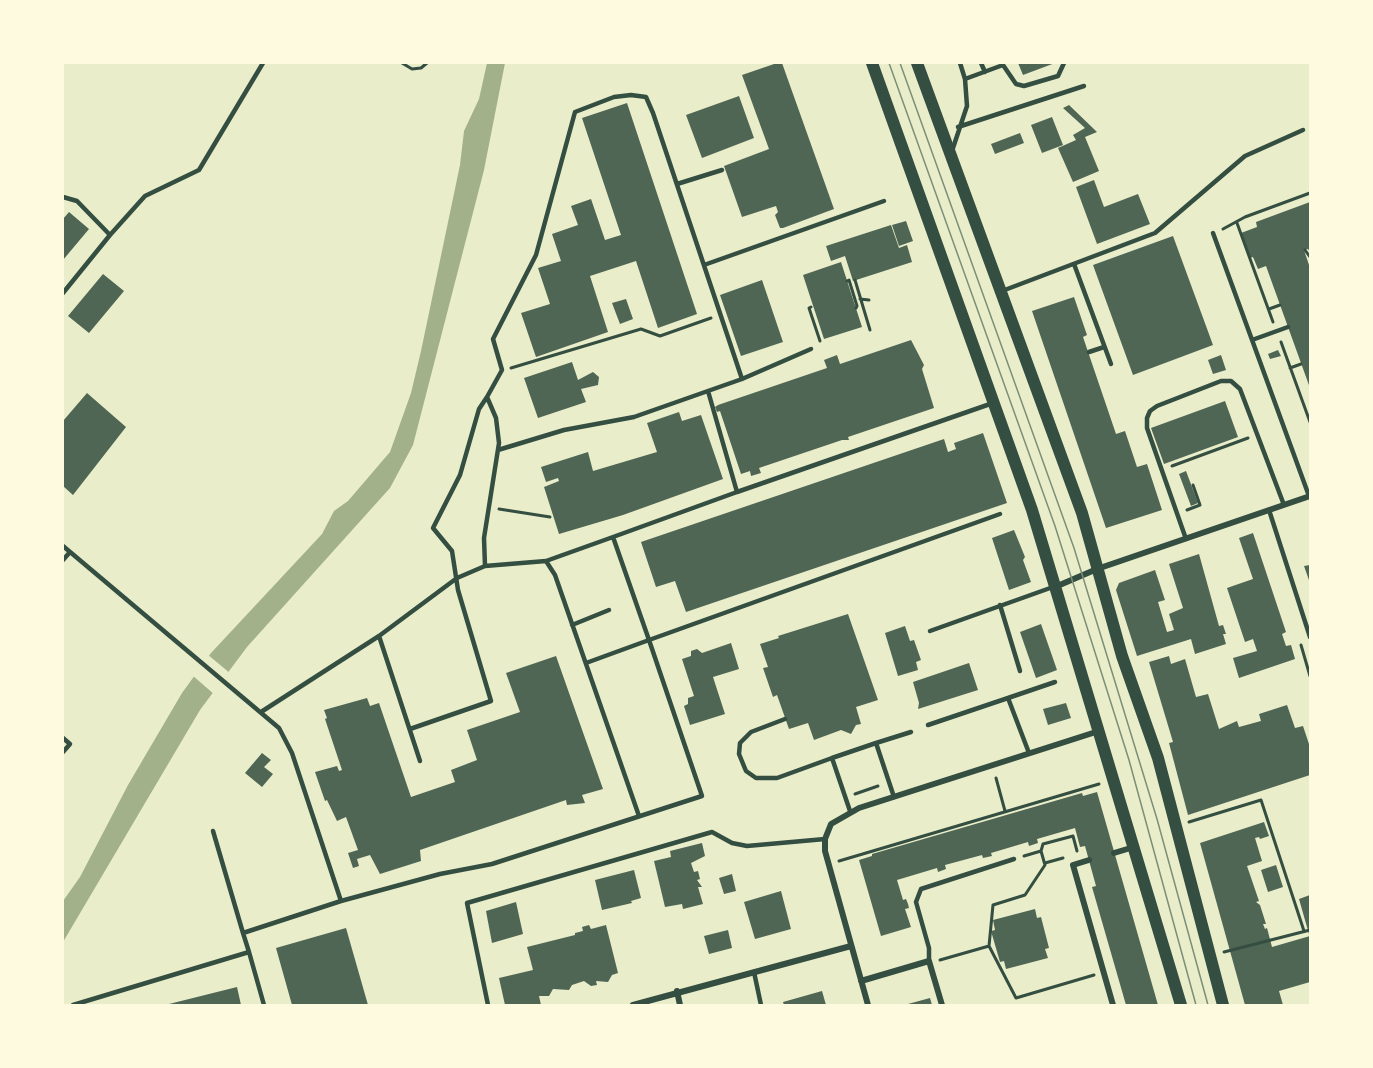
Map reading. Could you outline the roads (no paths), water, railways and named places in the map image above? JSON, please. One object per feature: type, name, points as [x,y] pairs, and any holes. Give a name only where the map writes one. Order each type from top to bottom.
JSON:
[{"type":"main road","points":[[872,63],[994,402],[1055,587],[1181,1005]]},
{"type":"main road","points":[[917,63],[1082,513],[1122,656],[1158,758],[1223,1005]]},
{"type":"street","points":[[1055,587],[1097,569],[1309,496]]},
{"type":"street","points":[[868,1005],[825,851],[825,839],[831,824],[850,812],[1099,730]]},
{"type":"street","points":[[1114,853],[1135,847]]},
{"type":"street","points":[[1089,860],[1073,865],[1113,1005]]},
{"type":"street","points":[[633,1005],[677,991],[851,946]]},
{"type":"street","points":[[861,981],[930,962],[942,1005]]},
{"type":"street","points":[[677,991],[680,1005]]},
{"type":"lane","points":[[63,293],[145,196],[199,170],[263,63]]},
{"type":"lane","points":[[953,165],[953,140],[968,98],[960,63]]},
{"type":"lane","points":[[981,63],[985,72]]},
{"type":"lane","points":[[965,79],[1003,64],[1016,84],[1024,86],[1058,75],[1064,63]]},
{"type":"lane","points":[[958,127],[1084,86]]},
{"type":"lane","points":[[410,729],[491,701],[457,578],[452,551],[433,528],[460,476],[479,409],[502,370],[493,339],[536,255],[575,112],[614,97],[631,95],[646,97],[742,379]]},
{"type":"lane","points":[[1000,292],[1155,233],[1245,156],[1303,130]]},
{"type":"lane","points":[[677,184],[722,170]]},
{"type":"lane","points":[[63,197],[77,201],[110,235]]},
{"type":"lane","points":[[704,265],[884,201]]},
{"type":"lane","points":[[1213,233],[1309,496]]},
{"type":"lane","points":[[1074,264],[1111,364]]},
{"type":"lane","points":[[1252,340],[1288,327]]},
{"type":"lane","points":[[1089,352],[1104,347]]},
{"type":"lane","points":[[498,450],[564,430],[634,417],[742,379],[811,349]]},
{"type":"lane","points":[[1186,539],[1147,428],[1150,411],[1221,381],[1228,380],[1239,386],[1284,505]]},
{"type":"lane","points":[[708,391],[737,492]]},
{"type":"lane","points":[[485,566],[484,538],[498,450],[496,418],[487,397]]},
{"type":"lane","points":[[261,712],[379,636],[457,578],[485,566],[546,561],[994,402]]},
{"type":"lane","points":[[1269,510],[1310,637]]},
{"type":"lane","points":[[586,663],[1000,514]]},
{"type":"lane","points":[[243,933],[440,874],[492,864],[702,796],[613,537]]},
{"type":"lane","points":[[63,546],[279,728],[292,753],[341,902]]},
{"type":"lane","points":[[63,560],[69,552]]},
{"type":"lane","points":[[546,561],[555,575],[639,816]]},
{"type":"lane","points":[[930,631],[1055,587]]},
{"type":"lane","points":[[1000,605],[1020,671]]},
{"type":"lane","points":[[572,625],[609,610]]},
{"type":"lane","points":[[379,636],[420,761]]},
{"type":"lane","points":[[928,726],[1055,682]]},
{"type":"lane","points":[[1008,698],[1029,753]]},
{"type":"lane","points":[[785,718],[751,732],[740,743],[739,754],[746,771],[756,778],[777,778],[911,732]]},
{"type":"lane","points":[[63,738],[70,744],[63,752]]},
{"type":"lane","points":[[876,743],[894,797]]},
{"type":"lane","points":[[832,758],[850,812]]},
{"type":"lane","points":[[213,831],[264,1005]]},
{"type":"lane","points":[[488,1005],[467,903],[712,832],[732,843],[747,846],[825,839]]},
{"type":"lane","points":[[930,962],[916,902],[921,889],[1014,859]]},
{"type":"lane","points":[[73,1005],[249,952]]},
{"type":"lane","points":[[754,972],[761,1005]]},
{"type":"tram line","points":[[889,63],[1055,526],[1129,760],[1196,1005]]},
{"type":"tram line","points":[[900,63],[1074,548],[1157,819],[1208,1005]]}]
